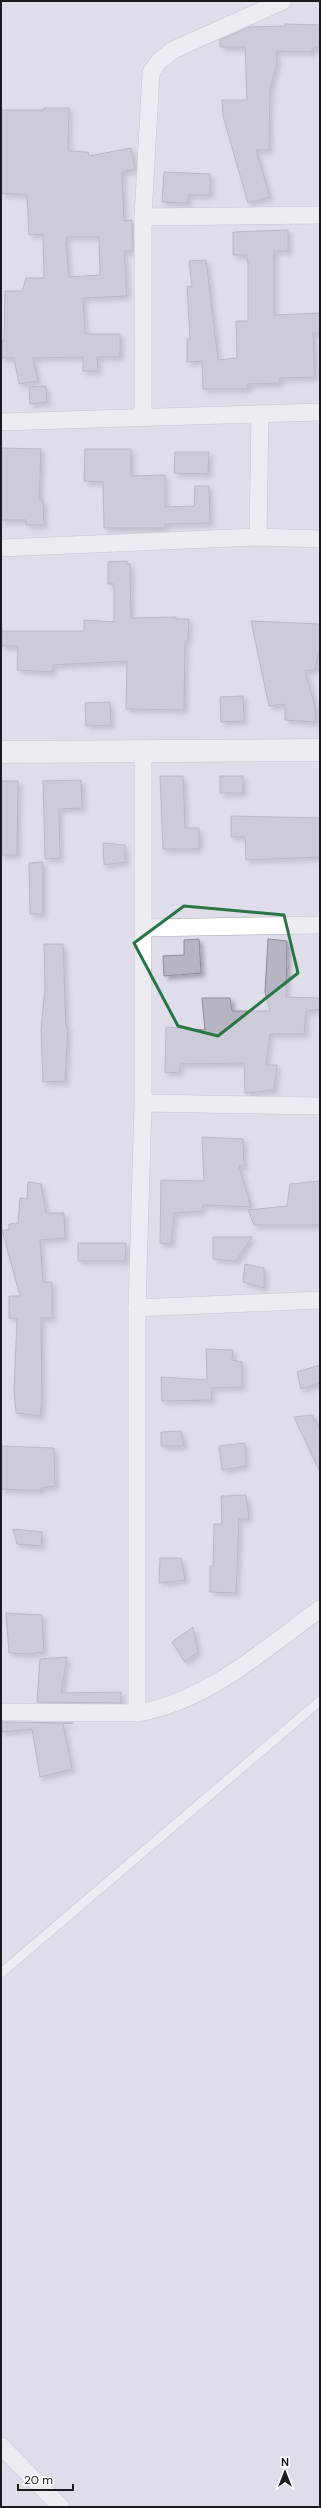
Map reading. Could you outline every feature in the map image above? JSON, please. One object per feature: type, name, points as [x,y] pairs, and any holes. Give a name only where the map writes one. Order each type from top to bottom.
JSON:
[{"type":"street","points":[[142,418],[143,218],[151,73],[159,61],[173,50],[283,1]]},
{"type":"street","points":[[143,218],[320,215]]},
{"type":"street","points":[[1,422],[320,412]]},
{"type":"street","points":[[258,537],[260,414]]},
{"type":"street","points":[[1,548],[258,537],[320,539]]},
{"type":"street","points":[[1,752],[320,750]]},
{"type":"street","points":[[137,1713],[136,1308],[143,1103],[142,751]]},
{"type":"street","points":[[142,928],[320,925]]},
{"type":"street","points":[[143,1103],[320,1106]]},
{"type":"street","points":[[136,1308],[320,1300]]},
{"type":"street","points":[[1,1712],[137,1713],[153,1710],[217,1683],[320,1609]]},
{"type":"street","points":[[1,2446],[61,2507]]},
{"type":"lane","points":[[1,1973],[320,1701]]},
{"type":"highlighted area","points":[[184,906],[284,915],[298,973],[218,1036],[178,1026],[134,943]]},
{"type":"building","points":[[285,24],[320,25],[320,46],[313,48],[311,52],[276,51],[277,63],[270,89],[269,150],[256,150],[270,197],[248,203],[223,116],[222,100],[247,100],[245,47],[220,47],[220,40],[249,27],[285,26]]},
{"type":"building","points":[[44,108],[69,108],[68,151],[88,152],[89,156],[131,148],[135,169],[122,172],[124,221],[132,220],[133,251],[124,251],[127,296],[83,298],[85,334],[120,334],[120,357],[97,357],[98,371],[83,371],[83,357],[33,358],[38,381],[19,384],[14,358],[1,358],[1,341],[4,341],[5,291],[22,291],[26,278],[44,278],[43,234],[29,235],[27,195],[1,193],[1,110],[44,110]],"holes":[[[66,237],[99,237],[100,275],[69,277]]]},
{"type":"building","points":[[164,172],[210,174],[210,195],[188,195],[188,203],[162,202]]},
{"type":"building","points":[[288,230],[288,251],[274,251],[274,315],[320,313],[320,333],[313,333],[315,377],[280,378],[280,383],[248,384],[248,389],[203,389],[202,361],[187,362],[187,339],[190,339],[187,286],[192,287],[189,261],[206,260],[218,360],[237,358],[236,321],[248,321],[248,261],[247,255],[233,255],[233,232]]},
{"type":"building","points":[[46,386],[47,402],[30,404],[29,387]]},
{"type":"building","points":[[1,448],[41,449],[39,500],[43,500],[44,525],[26,525],[26,520],[1,520]]},
{"type":"building","points":[[85,449],[131,449],[131,476],[165,475],[165,507],[194,506],[195,486],[209,486],[210,523],[165,524],[165,528],[104,528],[103,482],[84,481]]},
{"type":"building","points":[[175,452],[209,452],[208,474],[174,473]]},
{"type":"building","points":[[127,561],[127,564],[130,564],[131,618],[176,617],[176,619],[189,619],[188,641],[185,641],[184,710],[126,709],[127,661],[53,665],[53,672],[17,670],[18,646],[1,646],[1,631],[84,631],[84,620],[114,622],[114,584],[108,584],[108,562]]},
{"type":"building","points":[[251,621],[320,624],[320,654],[318,654],[315,670],[305,671],[315,707],[316,722],[285,720],[285,704],[269,706]]},
{"type":"building","points":[[243,696],[244,721],[221,722],[220,697]]},
{"type":"building","points":[[110,702],[111,725],[86,726],[85,703]]},
{"type":"building","points":[[160,776],[183,776],[185,828],[199,828],[199,849],[163,849]]},
{"type":"building","points":[[220,776],[243,776],[243,793],[220,793]]},
{"type":"building","points":[[81,780],[82,808],[59,809],[60,858],[45,859],[43,781]]},
{"type":"building","points":[[1,781],[18,781],[17,855],[1,855]]},
{"type":"building","points":[[231,816],[320,818],[320,857],[246,860],[245,837],[231,837]]},
{"type":"building","points":[[103,843],[125,845],[125,862],[104,865]]},
{"type":"building","points":[[43,862],[43,914],[30,914],[29,863]]},
{"type":"building","points":[[199,939],[201,973],[164,976],[163,956],[184,955],[184,940]]},
{"type":"building","points":[[268,939],[287,941],[286,997],[320,998],[320,1009],[306,1011],[304,1034],[270,1034],[266,1065],[277,1065],[274,1090],[245,1093],[244,1063],[180,1064],[179,1072],[165,1073],[166,1027],[205,1030],[202,998],[230,998],[232,1011],[270,1011],[265,992]]},
{"type":"building","points":[[44,944],[63,944],[66,1027],[68,1027],[65,1081],[43,1082],[41,1029],[45,988]]},
{"type":"building","points":[[202,1137],[243,1139],[244,1166],[239,1166],[251,1207],[203,1205],[201,1211],[174,1213],[171,1244],[160,1243],[161,1180],[204,1181]]},
{"type":"building","points":[[320,1181],[320,1225],[254,1225],[248,1210],[287,1206],[290,1184]]},
{"type":"building","points":[[28,1182],[41,1184],[46,1213],[64,1213],[65,1238],[40,1240],[43,1282],[52,1282],[52,1318],[41,1318],[42,1399],[40,1416],[16,1413],[14,1390],[17,1319],[9,1318],[9,1296],[20,1296],[2,1230],[9,1230],[9,1224],[18,1223],[20,1198],[27,1199]]},
{"type":"building","points":[[213,1237],[252,1237],[236,1261],[213,1259]]},
{"type":"building","points":[[78,1243],[126,1243],[125,1261],[78,1261]]},
{"type":"building","points":[[245,1264],[264,1268],[264,1288],[243,1282]]},
{"type":"building","points":[[206,1349],[233,1350],[232,1360],[242,1362],[242,1387],[211,1388],[212,1400],[162,1401],[161,1377],[207,1380]]},
{"type":"building","points":[[320,1365],[320,1383],[301,1389],[297,1372]]},
{"type":"building","points":[[312,1415],[320,1429],[320,1472],[294,1417]]},
{"type":"building","points":[[181,1431],[184,1446],[161,1446],[161,1432]]},
{"type":"building","points":[[245,1443],[246,1466],[222,1470],[219,1446]]},
{"type":"building","points":[[1,1446],[54,1448],[55,1486],[41,1488],[41,1491],[1,1489]]},
{"type":"building","points":[[246,1495],[249,1519],[239,1519],[236,1593],[210,1592],[210,1566],[213,1566],[214,1524],[222,1524],[221,1496]]},
{"type":"building","points":[[13,1529],[42,1532],[41,1546],[17,1544]]},
{"type":"building","points":[[160,1558],[181,1558],[185,1580],[159,1583]]},
{"type":"building","points":[[6,1613],[42,1615],[44,1652],[27,1654],[9,1653]]},
{"type":"building","points":[[193,1627],[198,1652],[185,1662],[172,1642]]},
{"type":"building","points":[[67,1657],[61,1693],[121,1692],[121,1703],[37,1702],[40,1659]]},
{"type":"building","points":[[1,1722],[73,1723],[63,1724],[72,1769],[40,1777],[32,1729],[1,1732]]}]
